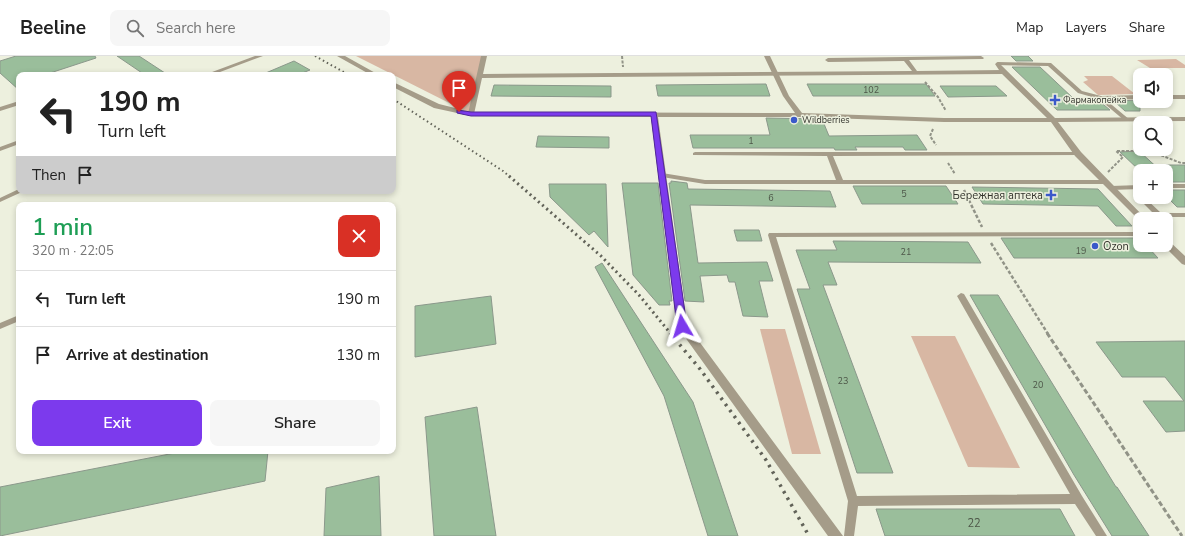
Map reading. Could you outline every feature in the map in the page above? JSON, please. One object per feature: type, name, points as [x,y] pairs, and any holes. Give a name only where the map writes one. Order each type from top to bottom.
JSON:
[{"type":"street","points":[[340,56],[370,72]]},
{"type":"street","points":[[767,56],[786,96],[800,115]]},
{"type":"street","points":[[998,64],[1003,72],[1053,120],[1078,154],[1108,181],[1136,212]]},
{"type":"street","points":[[396,86],[437,106],[471,114],[800,115],[944,120],[1185,119]]},
{"type":"street","points":[[654,114],[682,326],[836,536]]},
{"type":"street","points":[[1173,250],[1185,262]]},
{"type":"lane","points":[[215,72],[260,56]]},
{"type":"lane","points":[[471,114],[484,56]]},
{"type":"lane","points":[[828,60],[981,58]]},
{"type":"lane","points":[[905,59],[916,73]]},
{"type":"lane","points":[[998,64],[1049,64],[1080,92],[1101,98],[1133,98]]},
{"type":"lane","points":[[480,76],[769,75],[1003,72]]},
{"type":"lane","points":[[1173,97],[1185,97]]},
{"type":"lane","points":[[1101,98],[1127,120]]},
{"type":"lane","points":[[0,109],[16,104]]},
{"type":"lane","points":[[0,149],[16,143]]},
{"type":"lane","points":[[695,154],[1078,154]]},
{"type":"lane","points":[[829,154],[840,181]]},
{"type":"lane","points":[[662,175],[705,182],[840,181],[960,183],[1108,181],[1131,187]]},
{"type":"lane","points":[[1173,186],[1185,186]]},
{"type":"lane","points":[[0,200],[16,193]]},
{"type":"lane","points":[[1147,204],[1159,215],[1185,215]]},
{"type":"lane","points":[[849,536],[853,501],[772,235],[1133,234]]},
{"type":"lane","points":[[961,296],[1078,499],[1102,536]]},
{"type":"lane","points":[[0,326],[16,319]]},
{"type":"lane","points":[[853,501],[1078,499]]},
{"type":"path","points":[[916,73],[938,97],[945,108],[946,116],[944,120],[932,130],[930,136],[960,183],[986,235],[1030,307],[1182,536]]},
{"type":"path","points":[[1108,181],[1123,157],[1116,151],[1150,151],[1181,163],[1185,163]]},
{"type":"shaded area","points":[[356,56],[484,56],[471,114],[396,76],[396,72],[388,72]]},
{"type":"shaded area","points":[[1176,59],[1185,65],[1185,68],[1150,68],[1137,60]]},
{"type":"shaded area","points":[[1084,76],[1112,76],[1133,92],[1133,94],[1098,95],[1083,82],[1088,80]]},
{"type":"shaded area","points":[[760,329],[785,329],[821,454],[792,454]]},
{"type":"shaded area","points":[[911,336],[955,336],[1020,468],[968,467]]},
{"type":"building","points":[[16,56],[95,56],[96,58],[53,72],[16,72],[16,87],[0,73],[0,61]]},
{"type":"building","points":[[117,56],[139,56],[163,72],[141,72]]},
{"type":"building","points":[[1011,56],[1028,56],[1033,61],[1016,61]]},
{"type":"building","points":[[294,61],[310,70],[305,72],[268,72]]},
{"type":"building","points":[[1012,67],[1040,67],[1074,99],[1098,100],[1110,110],[1057,110]]},
{"type":"building","points":[[766,84],[770,96],[658,96],[656,85]]},
{"type":"building","points":[[807,84],[926,84],[935,96],[813,96]]},
{"type":"building","points":[[494,85],[611,86],[611,97],[491,96]]},
{"type":"building","points":[[940,86],[996,86],[1007,96],[948,97]]},
{"type":"building","points":[[1133,100],[1133,108],[1140,108],[1140,111],[1125,111],[1114,101]]},
{"type":"building","points":[[766,118],[822,119],[829,136],[917,135],[927,150],[905,150],[903,147],[855,147],[857,150],[835,150],[834,148],[693,148],[690,135],[770,135]]},
{"type":"building","points":[[538,136],[609,137],[609,148],[536,147]]},
{"type":"building","points":[[1133,151],[1133,156],[1144,156],[1153,164],[1133,164],[1120,152]]},
{"type":"building","points":[[1173,165],[1185,165],[1185,182],[1173,182]]},
{"type":"building","points":[[671,181],[687,183],[688,189],[830,191],[836,207],[690,205],[698,263],[767,262],[773,281],[759,281],[768,317],[743,316],[735,282],[729,282],[727,275],[700,276],[704,302],[685,301],[669,183],[671,183]]},
{"type":"building","points":[[622,183],[658,183],[672,301],[669,301],[670,305],[659,305],[633,275]]},
{"type":"building","points":[[549,184],[606,184],[608,247],[594,231],[589,235],[550,197]]},
{"type":"building","points":[[853,186],[946,186],[958,204],[862,204]]},
{"type":"building","points":[[972,187],[1098,189],[1132,226],[1116,226],[1098,206],[983,204]]},
{"type":"building","points":[[1173,190],[1185,190],[1185,207],[1177,207],[1173,203]]},
{"type":"building","points":[[734,230],[759,230],[762,241],[737,241]]},
{"type":"building","points":[[1001,238],[1133,238],[1133,252],[1152,252],[1158,258],[1014,258]]},
{"type":"building","points":[[833,241],[968,242],[981,263],[828,262],[837,285],[823,285],[893,473],[857,473],[797,289],[810,289],[796,250],[837,250]]},
{"type":"building","points":[[602,263],[693,402],[738,536],[708,536],[664,396],[595,267]]},
{"type":"building","points":[[970,295],[998,295],[1116,487],[1149,536],[1112,536],[1074,475]]},
{"type":"building","points":[[491,296],[496,344],[415,357],[415,306]]},
{"type":"building","points":[[1185,341],[1185,431],[1166,432],[1143,401],[1184,401],[1165,377],[1122,377],[1096,342]]},
{"type":"building","points":[[477,407],[496,536],[434,536],[425,417]]},
{"type":"building","points":[[170,454],[268,454],[265,481],[0,536],[0,487]]},
{"type":"building","points":[[379,476],[381,536],[324,536],[326,488]]},
{"type":"building","points":[[876,509],[1060,509],[1075,536],[885,536]]},
{"type":"railway","points":[[315,56],[344,72]]},
{"type":"railway","points":[[396,101],[510,177]]},
{"type":"railway","points":[[509,176],[601,256],[639,295],[671,334]]},
{"type":"railway","points":[[670,333],[700,369],[766,460],[809,536]]},
{"type":"place","name":"Фармакопейка","points":[[1055,100]]},
{"type":"place","name":"Wildberries","points":[[794,120]]},
{"type":"place","name":"Бережная аптека","points":[[1051,195]]},
{"type":"place","name":"Ozon","points":[[1095,246]]},
{"type":"route","points":[[459,112],[471,114],[654,114],[682,326]]}]
